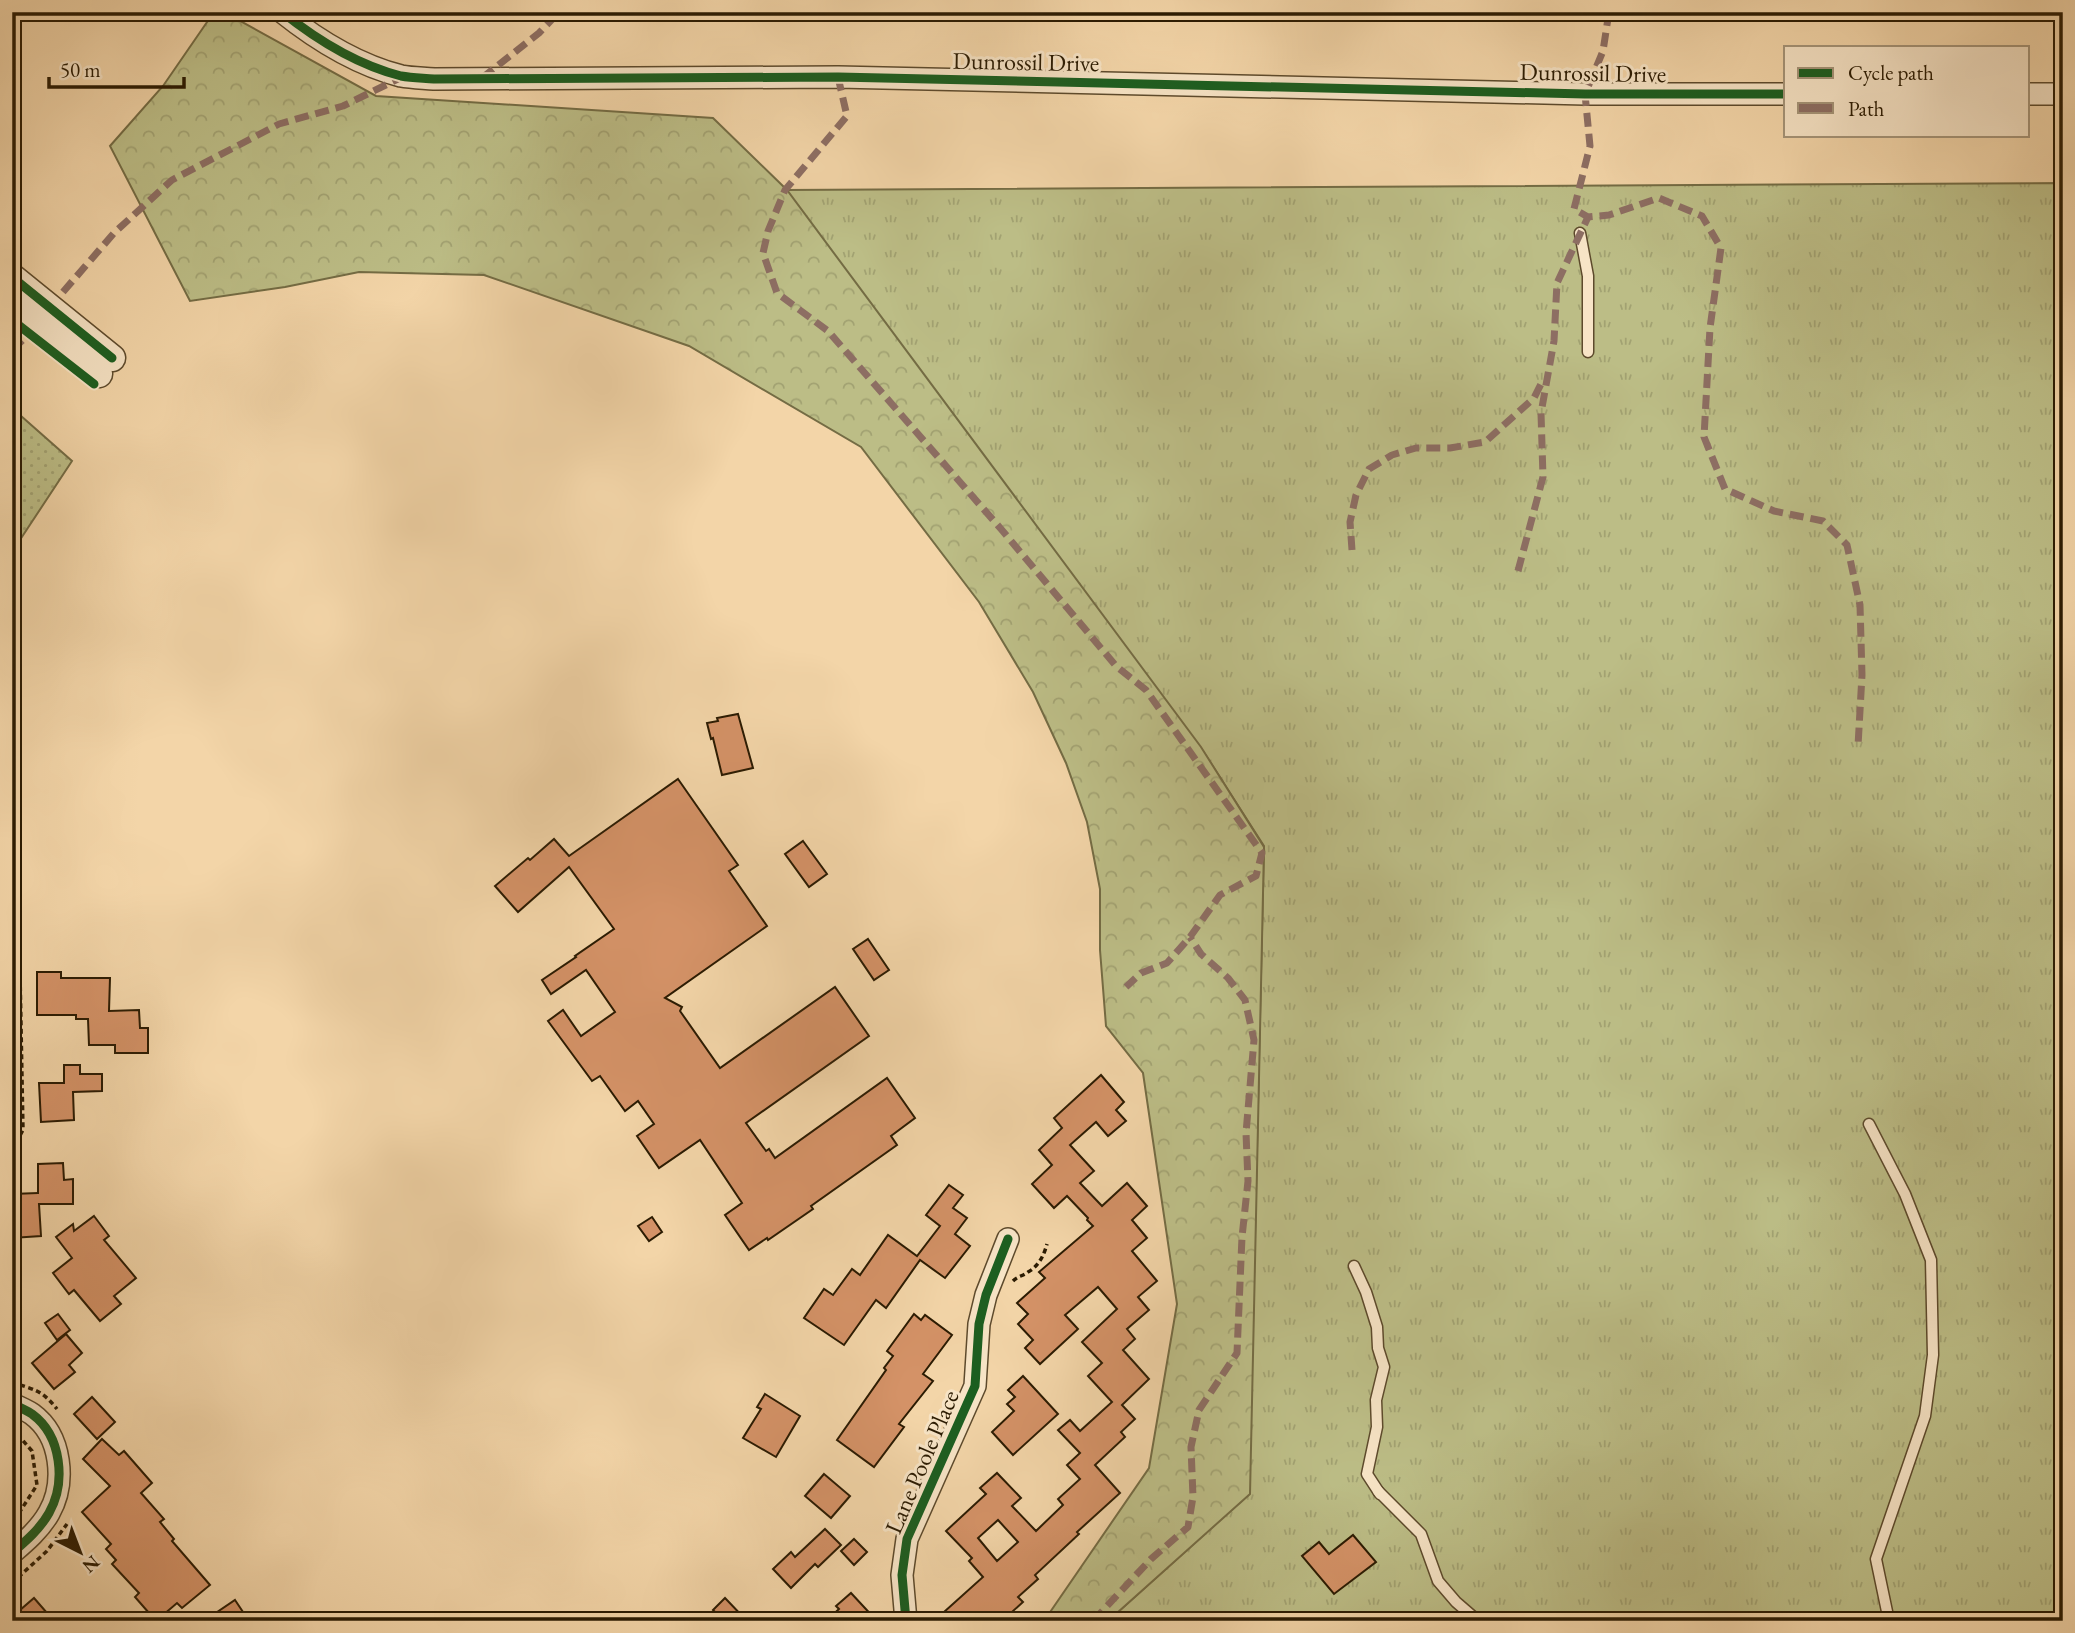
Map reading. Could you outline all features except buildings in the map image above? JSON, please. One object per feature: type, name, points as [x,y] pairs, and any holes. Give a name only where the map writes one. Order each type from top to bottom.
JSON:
[{"type":"street","name":"Dunrossil Drive","points":[[282,12],[319,39],[368,65],[404,76],[434,79],[838,77],[1585,94],[1784,94]]},
{"type":"street","points":[[2030,94],[2063,94]]},
{"type":"street","points":[[12,277],[105,366],[12,304]]},
{"type":"street","name":"Lane Poole Place","points":[[906,1621],[902,1575],[907,1539],[975,1386],[982,1313],[1007,1239]]},
{"type":"street","points":[[12,1404],[31,1413],[40,1422],[53,1442],[58,1457],[58,1492],[55,1502],[38,1529],[12,1553]]},
{"type":"lane","points":[[1580,233],[1588,276],[1588,352]]},
{"type":"lane","points":[[1869,1124],[1905,1194],[1931,1260],[1933,1355],[1924,1416],[1876,1559],[1889,1621]]},
{"type":"lane","points":[[1354,1266],[1377,1327],[1378,1348],[1384,1367],[1376,1400],[1377,1427],[1367,1474],[1379,1492],[1421,1534],[1438,1581],[1456,1602],[1478,1621]]},
{"type":"path","points":[[12,1150],[23,1130],[20,972]]},
{"type":"path","points":[[12,1428],[32,1451],[37,1485],[12,1524]]},
{"type":"green space","points":[[214,12],[224,12],[376,96],[713,118],[787,190],[1201,747],[1264,847],[1250,1494],[1108,1621],[1044,1621],[1149,1468],[1177,1304],[1143,1073],[1106,1026],[1100,950],[1100,889],[1087,822],[1066,763],[1033,692],[979,602],[861,447],[689,346],[484,275],[359,272],[285,287],[190,301],[110,146],[163,86]]},
{"type":"green space","points":[[2063,183],[2063,1621],[1108,1621],[1249,1494],[1264,846],[1205,754],[785,190]]},
{"type":"green space","points":[[12,408],[72,461],[12,552]]},
{"type":"marked path","points":[[482,78],[539,33],[559,12]]},
{"type":"marked path","points":[[1609,12],[1603,51],[1585,94],[1590,146],[1574,209],[1588,217],[1609,215],[1659,198],[1702,216],[1721,248],[1710,328],[1704,437],[1725,489],[1774,511],[1823,521],[1847,545],[1860,605],[1862,675],[1858,746]]},
{"type":"marked path","points":[[63,292],[114,233],[172,180],[279,124],[343,106],[402,77]]},
{"type":"marked path","points":[[838,77],[847,116],[785,190],[768,231],[763,253],[777,293],[828,331],[1001,529],[1116,666],[1146,690],[1262,853],[1256,876],[1220,895],[1190,937],[1167,963],[1141,973],[1126,987]]},
{"type":"marked path","points":[[1518,571],[1543,477],[1541,413],[1554,341],[1557,283],[1588,217]]},
{"type":"marked path","points":[[12,350],[25,338]]},
{"type":"marked path","points":[[1352,550],[1350,522],[1356,495],[1369,469],[1392,455],[1416,448],[1450,448],[1485,442],[1534,398],[1542,382]]},
{"type":"marked path","points":[[1093,1621],[1151,1559],[1188,1527],[1193,1497],[1191,1447],[1199,1410],[1237,1353],[1242,1237],[1248,1181],[1246,1133],[1254,1040],[1245,1000],[1228,978],[1201,954],[1190,937]]},
{"type":"cycle path","points":[[282,12],[324,42],[369,65],[401,76],[434,79],[838,77],[1585,94],[1784,94]]},
{"type":"cycle path","points":[[12,277],[112,358]]},
{"type":"cycle path","points":[[12,320],[94,384]]},
{"type":"cycle path","points":[[906,1621],[902,1575],[907,1539],[975,1386],[979,1324],[986,1295],[1008,1239]]},
{"type":"cycle path","points":[[12,1404],[32,1414],[42,1423],[55,1447],[59,1474],[58,1488],[49,1513],[37,1530],[12,1553]]}]
